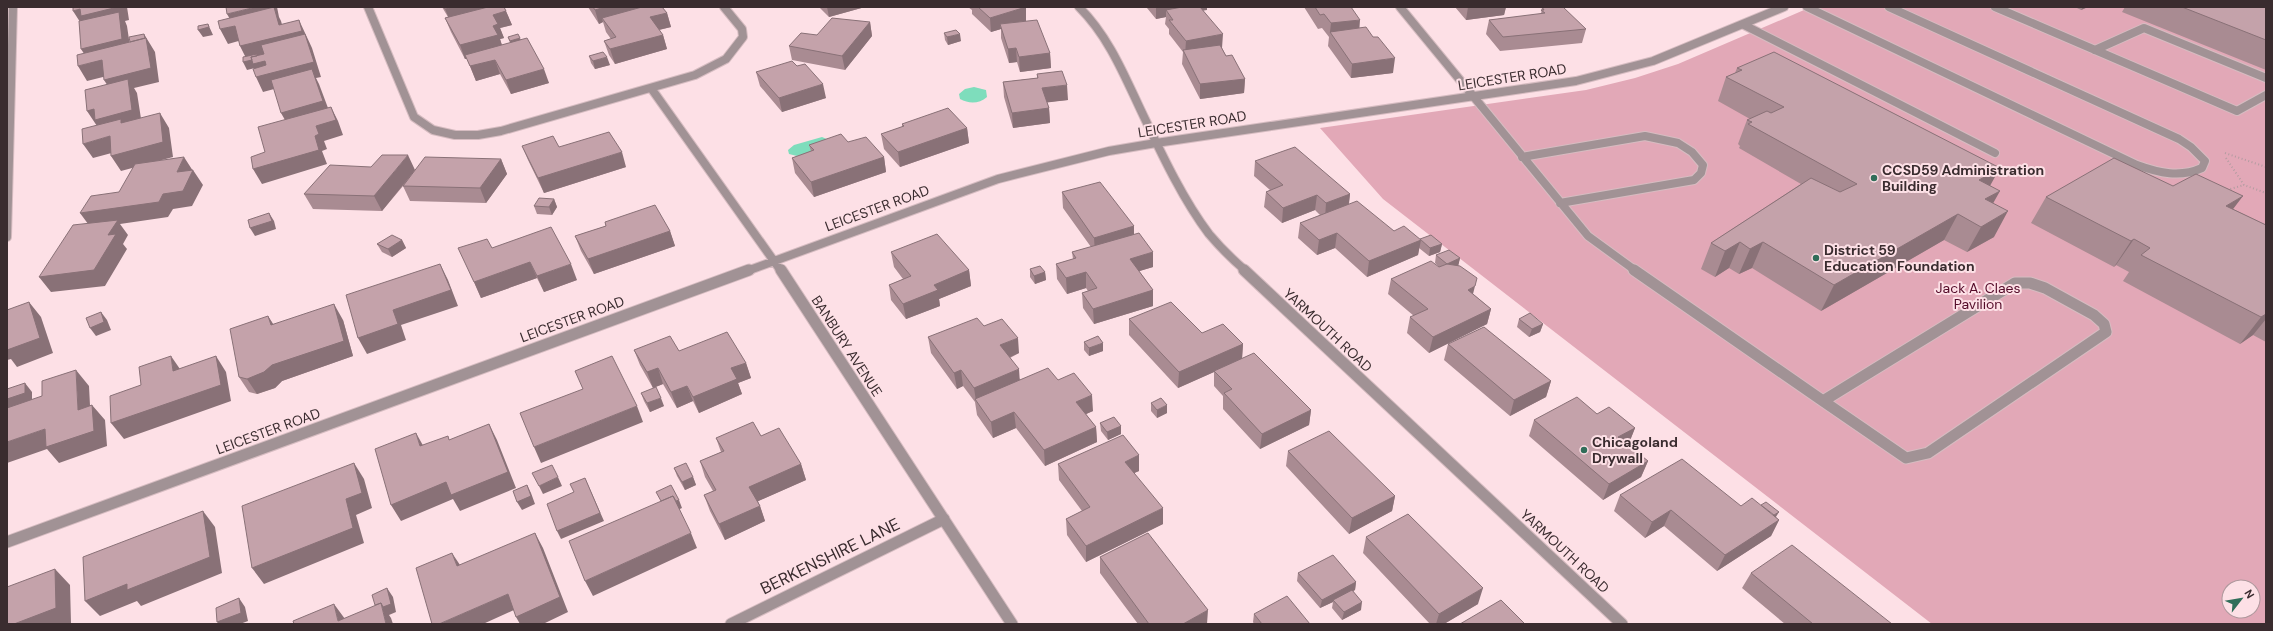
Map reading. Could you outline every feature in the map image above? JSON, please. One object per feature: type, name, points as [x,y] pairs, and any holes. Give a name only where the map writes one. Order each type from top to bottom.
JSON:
[{"type":"street","points":[[7,237],[9,221],[13,7]]},
{"type":"street","points":[[368,7],[414,117],[422,125],[444,134],[481,135],[502,131],[651,88],[712,67],[726,59],[743,37],[742,29],[724,7]]},
{"type":"street","name":"YARMOUTH ROAD","points":[[1079,7],[1095,23],[1111,48],[1156,143],[1198,218],[1222,249],[1622,624]]},
{"type":"street","points":[[1400,7],[1588,236],[1608,252],[1823,401],[1906,458],[1928,453],[2101,337],[2106,332],[2104,324],[2094,315],[2044,288],[2030,283],[2015,283],[1823,401]]},
{"type":"street","name":"LEICESTER ROAD","points":[[7,542],[998,179],[1109,151],[1156,143],[1474,98],[1576,81],[1653,61],[1744,25],[1784,7]]},
{"type":"street","points":[[1807,7],[2137,165],[2170,174],[2187,175],[2202,168],[2205,161],[2200,154],[2178,139],[1889,7]]},
{"type":"street","points":[[1995,7],[2237,111],[2266,95]]},
{"type":"street","points":[[1744,25],[1995,153]]},
{"type":"street","points":[[2095,50],[2144,28],[2266,78]]},
{"type":"street","name":"BANBURY AVENUE","points":[[651,88],[774,260],[1012,624]]},
{"type":"street","points":[[1522,157],[1645,136],[1659,137],[1688,148],[1698,156],[1703,165],[1701,173],[1694,180],[1560,203]]},
{"type":"street","name":"BERKENSHIRE LANE","points":[[732,624],[944,519]]},
{"type":"path","points":[[2221,152],[2266,167]]},
{"type":"green space","name":"Jack A. Claes Pavilion","points":[[1811,7],[2266,7],[2266,624],[1932,624],[1383,199],[1320,128],[1586,90],[1635,78],[1678,64]]},
{"type":"shaded area","points":[[974,87],[986,90],[987,97],[981,101],[974,102],[967,102],[960,99],[959,94],[965,89]]},
{"type":"shaded area","points":[[822,137],[829,140],[829,146],[797,156],[789,154],[788,150],[794,145]]},
{"type":"building","points":[[73,7],[118,7],[81,16],[80,9],[73,11]]},
{"type":"building","points":[[226,7],[256,7],[227,14]]},
{"type":"building","points":[[274,7],[279,25],[299,20],[302,31],[240,46],[235,26],[220,29],[218,21]]},
{"type":"building","points":[[488,7],[504,7],[506,11],[493,15],[498,24],[493,26],[498,35],[460,45],[445,18]]},
{"type":"building","points":[[593,7],[605,7],[595,10]]},
{"type":"building","points":[[642,7],[662,7],[667,13],[650,17],[663,35],[610,49],[604,41],[616,37],[602,18]]},
{"type":"building","points":[[978,7],[1026,7],[990,18]]},
{"type":"building","points":[[1182,7],[1200,7],[1223,34],[1186,41],[1169,20],[1173,20],[1166,10]]},
{"type":"building","points":[[1315,7],[1351,7],[1360,20],[1331,23],[1324,14],[1320,15]]},
{"type":"building","points":[[1542,7],[1563,7],[1586,29],[1503,37],[1489,20],[1545,13],[1541,10],[1544,10]]},
{"type":"building","points":[[2182,7],[2266,7],[2266,40]]},
{"type":"building","points":[[119,12],[122,39],[81,49],[79,21]]},
{"type":"building","points":[[832,18],[870,22],[842,56],[789,46],[801,33],[817,35]]},
{"type":"building","points":[[1037,20],[1050,53],[1019,57],[1016,48],[1008,49],[1000,24]]},
{"type":"building","points":[[208,24],[209,27],[198,30],[198,26]]},
{"type":"building","points":[[1366,27],[1373,37],[1378,37],[1395,58],[1352,64],[1330,32]]},
{"type":"building","points":[[956,30],[960,34],[947,37],[944,33]]},
{"type":"building","points":[[144,34],[145,38],[130,42],[129,37]]},
{"type":"building","points":[[305,34],[314,62],[256,77],[253,69],[266,65],[265,61],[253,64],[251,57],[264,54],[261,45]]},
{"type":"building","points":[[518,34],[520,38],[510,41],[508,37]]},
{"type":"building","points":[[146,38],[151,68],[104,80],[102,60],[78,66],[77,55]]},
{"type":"building","points":[[527,38],[544,69],[506,80],[495,60],[470,66],[465,55]]},
{"type":"building","points":[[1220,45],[1226,56],[1232,55],[1245,79],[1200,84],[1183,50]]},
{"type":"building","points":[[603,52],[607,57],[593,61],[589,56]]},
{"type":"building","points":[[1774,52],[2000,168],[1979,180],[2000,191],[1985,199],[2008,211],[1981,227],[1958,214],[1834,285],[1763,242],[1750,249],[1740,242],[1725,251],[1711,243],[1811,178],[1840,192],[1857,184],[1748,124],[1752,122],[1747,120],[1767,111],[1771,113],[1784,107],[1726,77],[1742,70],[1737,68]]},
{"type":"building","points":[[257,54],[257,56],[251,57],[252,60],[243,62],[243,57]]},
{"type":"building","points":[[792,61],[797,66],[805,64],[823,84],[779,98],[756,72]]},
{"type":"building","points":[[312,69],[323,101],[281,113],[271,80]]},
{"type":"building","points":[[1062,71],[1067,85],[1042,88],[1049,108],[1012,113],[1003,82],[1038,78],[1037,74]]},
{"type":"building","points":[[128,79],[132,110],[95,120],[94,109],[87,111],[85,90]]},
{"type":"building","points":[[331,107],[336,120],[316,126],[319,134],[315,136],[319,150],[253,169],[251,157],[265,152],[258,127]]},
{"type":"building","points":[[948,108],[967,128],[898,152],[881,134],[904,126],[902,124]]},
{"type":"building","points":[[160,113],[163,142],[111,156],[110,136],[83,144],[82,129],[121,119],[121,123]]},
{"type":"building","points":[[609,132],[622,152],[538,178],[522,146],[553,136],[559,147]]},
{"type":"building","points":[[841,134],[848,142],[866,137],[884,157],[811,182],[792,158],[814,150],[809,145]]},
{"type":"building","points":[[1295,147],[1350,194],[1326,203],[1317,195],[1283,208],[1266,192],[1283,185],[1255,161]]},
{"type":"building","points":[[382,155],[408,155],[374,196],[304,194],[330,165],[371,167]]},
{"type":"building","points":[[184,157],[177,172],[193,170],[183,191],[163,194],[159,202],[80,213],[91,196],[119,192],[135,164]]},
{"type":"building","points":[[425,157],[501,159],[480,188],[403,186]]},
{"type":"building","points":[[2114,158],[2173,186],[2196,174],[2243,196],[2226,206],[2266,225],[2266,314],[2261,317],[2141,255],[2150,248],[2134,239],[2131,241],[2046,197]]},
{"type":"building","points":[[1100,182],[1134,226],[1094,238],[1062,192]]},
{"type":"building","points":[[539,198],[554,199],[549,207],[534,206]]},
{"type":"building","points":[[1357,201],[1394,231],[1404,226],[1421,240],[1369,261],[1337,233],[1319,240],[1300,223]]},
{"type":"building","points":[[655,205],[670,231],[588,259],[575,236],[606,226],[605,222]]},
{"type":"building","points":[[269,213],[272,221],[250,228],[248,220]]},
{"type":"building","points":[[118,220],[108,235],[116,234],[94,270],[39,277],[73,225]]},
{"type":"building","points":[[551,227],[571,264],[537,276],[530,262],[474,282],[458,248],[487,239],[492,248]]},
{"type":"building","points":[[1139,233],[1153,252],[1130,259],[1153,290],[1093,309],[1082,293],[1097,288],[1086,272],[1066,278],[1056,264],[1076,258],[1072,252]]},
{"type":"building","points":[[937,234],[969,270],[934,285],[938,290],[903,304],[889,285],[911,276],[891,252]]},
{"type":"building","points":[[392,235],[402,240],[388,249],[377,244]]},
{"type":"building","points":[[1431,235],[1442,244],[1430,248],[1420,239]]},
{"type":"building","points":[[1449,250],[1460,258],[1447,264],[1436,255]]},
{"type":"building","points":[[1431,261],[1439,267],[1447,264],[1460,266],[1477,278],[1475,286],[1468,290],[1491,309],[1433,337],[1410,317],[1428,309],[1391,279]]},
{"type":"building","points":[[440,264],[451,290],[393,310],[398,324],[358,338],[346,295]]},
{"type":"building","points":[[1040,266],[1045,272],[1034,276],[1030,269]]},
{"type":"building","points":[[29,302],[40,338],[7,350],[7,310]]},
{"type":"building","points":[[1171,302],[1202,333],[1223,324],[1243,344],[1179,372],[1129,319]]},
{"type":"building","points":[[334,304],[344,341],[272,365],[264,372],[247,379],[239,377],[230,329],[268,316],[271,325]]},
{"type":"building","points":[[101,312],[104,322],[90,328],[86,318]]},
{"type":"building","points":[[1530,313],[1543,324],[1532,329],[1519,319]]},
{"type":"building","points":[[977,318],[984,326],[1002,319],[1018,338],[1000,345],[1019,369],[974,388],[961,370],[954,373],[928,337]]},
{"type":"building","points":[[1484,327],[1551,381],[1514,400],[1448,344]]},
{"type":"building","points":[[727,332],[746,363],[731,368],[737,379],[693,397],[687,386],[671,392],[658,368],[647,372],[634,350],[670,336],[679,351]]},
{"type":"building","points":[[1098,336],[1103,343],[1089,348],[1084,342]]},
{"type":"building","points":[[1254,353],[1311,410],[1262,434],[1224,393],[1232,389],[1214,371]]},
{"type":"building","points":[[171,356],[173,371],[216,356],[221,385],[111,423],[110,396],[141,385],[139,367]]},
{"type":"building","points":[[612,356],[637,406],[534,447],[520,413],[583,389],[575,371]]},
{"type":"building","points":[[1048,368],[1058,380],[1074,373],[1092,395],[1076,402],[1096,427],[1044,450],[1014,412],[991,422],[975,399]]},
{"type":"building","points":[[76,370],[78,410],[92,405],[94,431],[46,447],[45,429],[7,442],[7,408],[42,396],[42,381]]},
{"type":"building","points":[[25,383],[25,393],[7,399],[7,389]]},
{"type":"building","points":[[656,387],[661,398],[647,403],[641,393]]},
{"type":"building","points":[[1577,397],[1597,414],[1609,407],[1635,428],[1618,437],[1648,461],[1609,484],[1534,420]]},
{"type":"building","points":[[1161,398],[1167,405],[1157,410],[1151,403]]},
{"type":"building","points":[[1114,417],[1121,426],[1107,432],[1100,423]]},
{"type":"building","points":[[753,422],[761,436],[779,428],[801,464],[749,487],[760,506],[719,524],[704,495],[716,490],[700,461],[724,451],[716,438]]},
{"type":"building","points":[[489,424],[508,472],[451,495],[446,482],[391,505],[375,449],[416,433],[420,446],[448,436],[449,440]]},
{"type":"building","points":[[1329,431],[1395,496],[1352,518],[1288,451]]},
{"type":"building","points":[[1123,435],[1139,455],[1125,462],[1163,508],[1086,546],[1066,519],[1090,507],[1058,464]]},
{"type":"building","points":[[1682,459],[1741,506],[1752,498],[1779,520],[1725,555],[1671,510],[1652,522],[1620,495]]},
{"type":"building","points":[[354,463],[362,493],[346,499],[353,528],[252,568],[242,506]]},
{"type":"building","points":[[686,463],[693,477],[682,482],[674,468]]},
{"type":"building","points":[[552,465],[558,477],[539,486],[532,473]]},
{"type":"building","points":[[585,478],[600,513],[557,531],[547,504],[574,492],[570,484]]},
{"type":"building","points":[[527,485],[531,496],[517,502],[513,491]]},
{"type":"building","points":[[671,485],[679,500],[676,501],[673,496],[661,501],[656,492]]},
{"type":"building","points":[[673,496],[691,533],[585,581],[569,541]]},
{"type":"building","points":[[1766,502],[1779,512],[1774,515],[1761,505]]},
{"type":"building","points":[[203,511],[210,557],[127,590],[127,584],[85,601],[83,557]]},
{"type":"building","points":[[1408,514],[1483,588],[1439,614],[1366,537]]},
{"type":"building","points":[[535,533],[560,597],[516,617],[508,594],[439,624],[432,624],[416,568],[452,553],[457,566]]},
{"type":"building","points":[[1148,533],[1208,610],[1183,624],[1149,624],[1100,557]]},
{"type":"building","points":[[1792,545],[1892,624],[1813,624],[1751,573]]},
{"type":"building","points":[[1333,555],[1356,582],[1322,600],[1298,573]]},
{"type":"building","points":[[55,569],[56,608],[14,624],[7,624],[7,587]]},
{"type":"building","points":[[387,588],[391,604],[383,607],[381,603],[375,605],[372,595]]},
{"type":"building","points":[[1352,590],[1362,602],[1344,612],[1333,600]]},
{"type":"building","points":[[1287,596],[1310,624],[1262,624],[1254,614]]},
{"type":"building","points":[[239,598],[241,613],[217,622],[216,608]]},
{"type":"building","points":[[1501,600],[1525,624],[1460,624]]},
{"type":"building","points":[[381,603],[386,624],[294,624],[293,621],[334,604],[338,621]]},
{"type":"place","name":"CCSD59 Administration Building","points":[[1874,178]]},
{"type":"place","name":"District 59 Education Foundation","points":[[1816,258]]},
{"type":"place","name":"Chicagoland Drywall","points":[[1584,450]]}]
